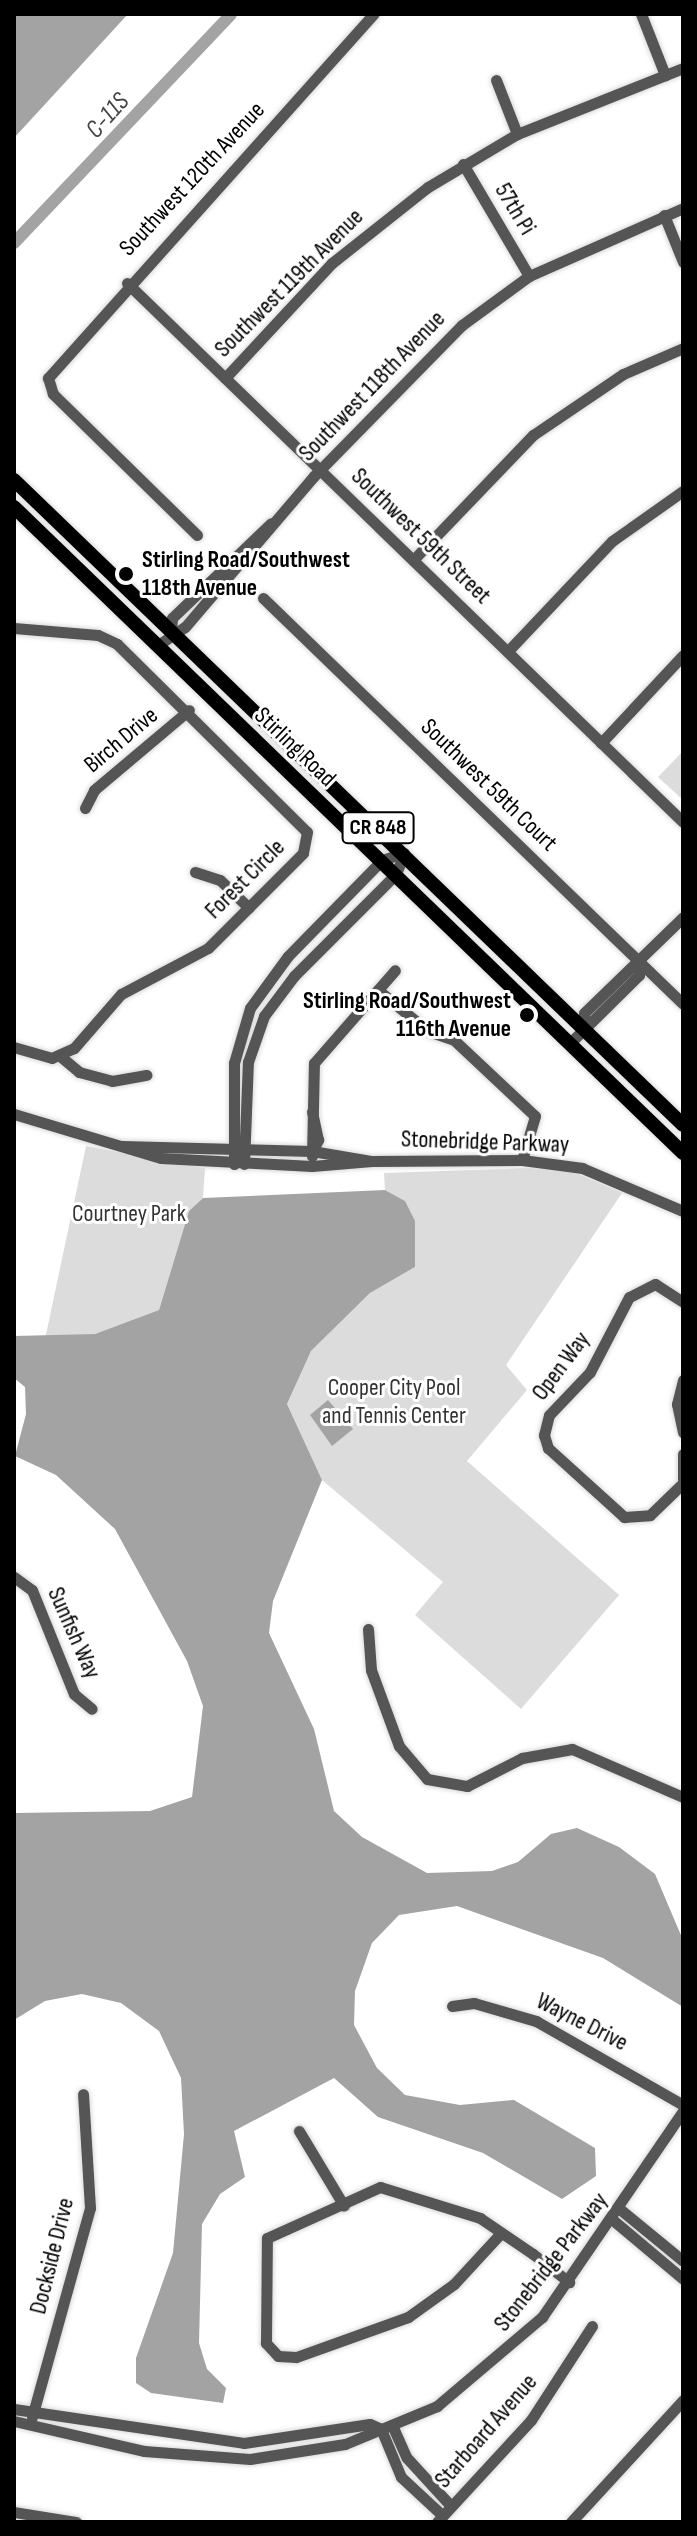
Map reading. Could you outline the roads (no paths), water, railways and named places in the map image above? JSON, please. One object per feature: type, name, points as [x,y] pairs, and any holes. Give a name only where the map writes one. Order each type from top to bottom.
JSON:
[{"type":"main road","name":"Stirling Road","points":[[14,480],[683,1125]]},
{"type":"main road","name":"Stirling Road","points":[[14,507],[683,1153]]},
{"type":"street","name":"Southwest 120th Avenue","points":[[197,535],[53,394],[48,378],[127,283],[373,14]]},
{"type":"street","points":[[641,14],[665,75]]},
{"type":"street","name":"Southwest 119th Avenue","points":[[225,378],[351,246],[463,164],[517,134],[683,68]]},
{"type":"street","points":[[496,80],[517,134]]},
{"type":"street","name":"57th Pi","points":[[463,164],[529,276]]},
{"type":"street","name":"Southwest 118th Avenue","points":[[158,645],[171,632],[185,627],[259,547],[272,522],[416,367],[529,276],[683,208]]},
{"type":"street","points":[[664,215],[683,262]]},
{"type":"street","name":"Southwest 59th Street","points":[[127,283],[683,822]]},
{"type":"street","points":[[414,559],[533,435],[623,374],[683,348]]},
{"type":"street","points":[[508,651],[612,541],[683,491]]},
{"type":"street","name":"Southwest 59th Court","points":[[263,598],[683,1004]]},
{"type":"street","name":"Forest Circle","points":[[14,628],[98,635],[189,710],[307,832],[303,853],[200,954],[121,994],[60,1056]]},
{"type":"street","points":[[601,743],[683,655]]},
{"type":"street","name":"Birch Drive","points":[[85,808],[94,790],[189,710]]},
{"type":"street","points":[[239,1158],[234,1063],[250,1008],[288,956],[382,860],[404,853]]},
{"type":"street","points":[[239,1158],[248,1062],[264,1016],[294,976],[396,874],[404,853]]},
{"type":"street","points":[[195,872],[220,880],[249,908]]},
{"type":"street","points":[[570,1043],[583,1029],[584,1013],[629,964],[640,963],[683,917]]},
{"type":"street","points":[[312,1166],[312,1151],[318,1140],[312,1112],[314,1063],[395,970]]},
{"type":"street","points":[[378,990],[428,1031],[454,1040],[535,1116],[522,1160]]},
{"type":"street","points":[[14,1047],[60,1056],[79,1072],[112,1081],[146,1075]]},
{"type":"street","name":"Stonebridge Parkway","points":[[14,1114],[122,1146],[312,1166],[372,1161],[522,1160],[582,1168],[683,1211]]},
{"type":"street","name":"Stonebridge Parkway","points":[[239,1158],[312,1151],[372,1161]]},
{"type":"street","name":"Open Way","points":[[683,1302],[655,1284],[629,1297],[590,1372],[549,1415],[544,1435],[548,1448],[636,1520],[683,1481]]},
{"type":"street","points":[[683,1380],[677,1404],[683,1432]]},
{"type":"street","points":[[683,1454],[683,1481]]},
{"type":"street","name":"Sunfish Way","points":[[14,1577],[32,1590],[74,1694],[92,1709]]},
{"type":"street","points":[[368,1629],[371,1670],[399,1746],[427,1779],[467,1786],[522,1758],[572,1749],[606,1757],[683,1797]]},
{"type":"street","name":"Wayne Drive","points":[[452,2006],[484,2005],[536,2021],[683,2108]]},
{"type":"street","name":"Dockside Drive","points":[[32,2419],[90,2208],[83,2094]]},
{"type":"street","name":"Stonebridge Parkway","points":[[14,2409],[32,2419],[144,2451],[250,2459],[313,2452],[387,2427],[469,2385],[514,2348],[614,2221],[683,2108]]},
{"type":"street","points":[[299,2131],[344,2206]]},
{"type":"street","points":[[501,2233],[454,2284],[408,2317],[355,2341],[285,2358],[263,2336],[267,2238],[344,2206],[380,2187],[480,2218],[501,2233],[569,2282]]},
{"type":"street","points":[[621,2210],[683,2261]]},
{"type":"street","points":[[614,2221],[683,2279]]},
{"type":"street","name":"Starboard Avenue","points":[[443,2513],[531,2420],[592,2326]]},
{"type":"street","points":[[571,2522],[683,2400]]},
{"type":"street","name":"Stonebridge Parkway","points":[[14,2421],[32,2419],[244,2443],[370,2424],[387,2427]]},
{"type":"street","points":[[387,2427],[401,2477],[443,2513]]},
{"type":"street","points":[[14,2512],[76,2522]]},
{"type":"waterway","name":"C-11S","points":[[14,243],[231,14]]},
{"type":"place","name":"Stirling Road/Southwest 118th Avenue","points":[[126,574]]},
{"type":"place","name":"Stirling Road/Southwest 116th Avenue","points":[[527,1015]]},
{"type":"park label","name":"Courtney Park","points":[[129,1214]]},
{"type":"park label","name":"Cooper City Pool and Tennis Center","points":[[394,1402]]}]
